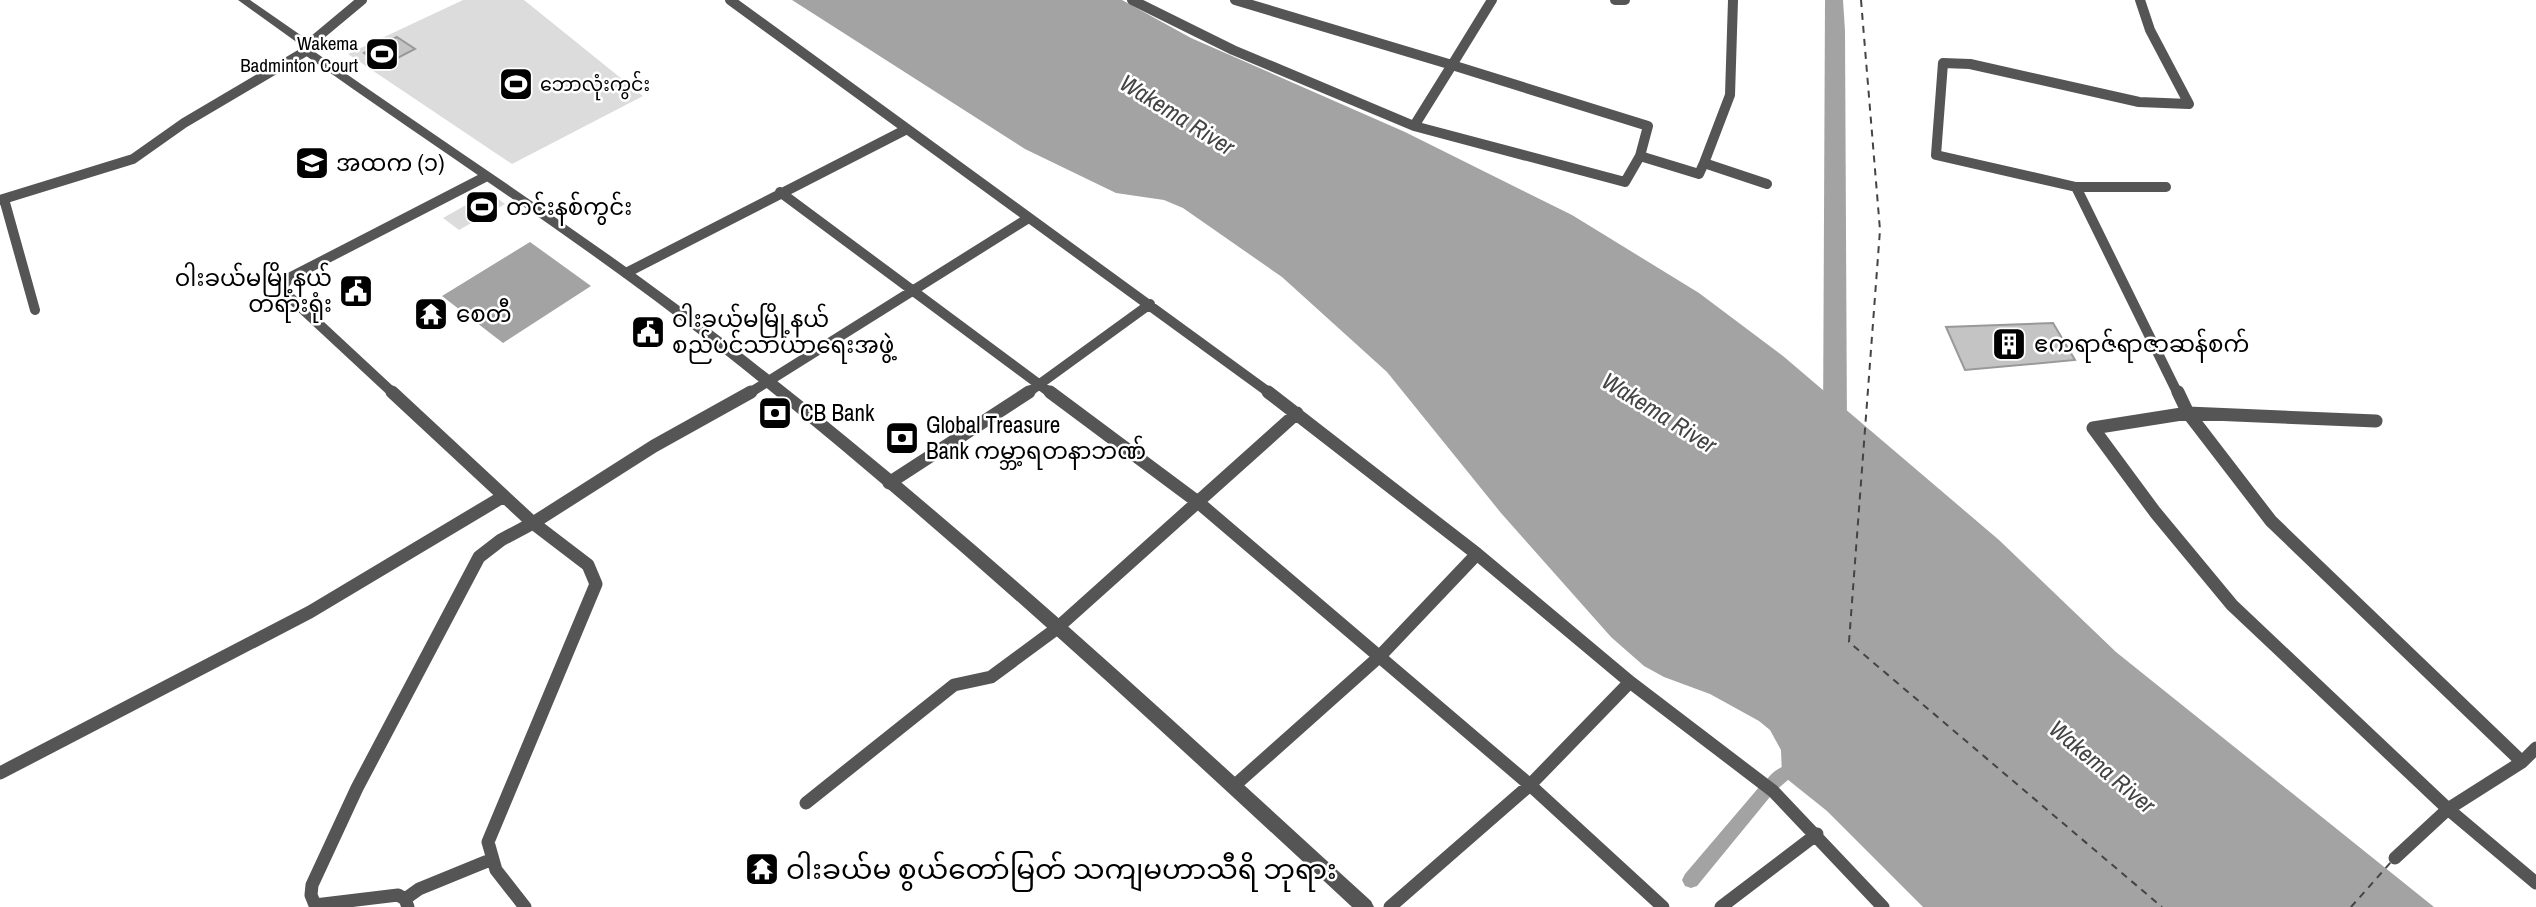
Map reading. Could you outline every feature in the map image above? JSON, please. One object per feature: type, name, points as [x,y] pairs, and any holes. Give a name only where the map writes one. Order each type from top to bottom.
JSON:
[{"type":"street","points":[[243,0],[485,177],[626,273],[769,382],[1056,629],[1234,786],[1365,907]]},
{"type":"street","points":[[35,310],[2,200],[133,159],[184,123],[307,48],[362,0]]},
{"type":"street","points":[[730,0],[1027,219],[1150,304],[1297,413],[1477,554],[1630,682],[1773,791],[1817,834],[1883,907]]},
{"type":"street","points":[[1132,0],[1233,50],[1414,126],[1625,182],[1640,156],[1648,126],[1235,0]]},
{"type":"street","points":[[1414,126],[1492,0]]},
{"type":"street","points":[[1615,0],[1625,0]]},
{"type":"street","points":[[1640,156],[1699,174],[1730,95],[1733,0]]},
{"type":"street","points":[[2140,0],[2150,30],[2189,104],[2139,102],[1970,64],[1943,63],[1936,155],[2076,187],[2166,187]]},
{"type":"street","points":[[626,273],[907,129]]},
{"type":"street","points":[[1704,163],[1767,184]]},
{"type":"street","points":[[485,177],[289,278],[281,289],[533,523],[588,565],[594,574],[596,584],[488,842],[490,860],[496,873],[525,907]]},
{"type":"street","points":[[2076,187],[2188,413],[2271,522],[2522,762]]},
{"type":"street","points":[[780,192],[1199,503],[1530,785],[1663,907]]},
{"type":"street","points":[[490,860],[419,889],[406,903],[398,895],[315,905],[311,895],[313,885],[357,788],[479,557],[501,540],[533,523],[654,446],[769,382],[1027,219]]},
{"type":"street","points":[[889,483],[1041,384],[1150,304]]},
{"type":"street","points":[[806,803],[954,685],[991,677],[1056,629],[1297,413]]},
{"type":"street","points":[[2376,421],[2188,413],[2093,428],[2155,512],[2232,606],[2448,809],[2536,883]]},
{"type":"street","points":[[0,773],[310,612],[504,496]]},
{"type":"street","points":[[1234,786],[1380,656],[1477,554]]},
{"type":"street","points":[[1390,907],[1530,785],[1630,682]]},
{"type":"street","points":[[2395,858],[2448,809],[2522,762],[2536,748]]},
{"type":"street","points":[[1721,907],[1817,834]]},
{"type":"shaded area","points":[[463,0],[524,0],[643,96],[512,164],[348,54]]},
{"type":"shaded area","points":[[489,192],[505,204],[459,230],[443,218]]},
{"type":"water","name":"Wakema River","points":[[792,0],[1122,0],[1191,38],[1405,132],[1572,215],[1699,293],[1783,356],[1999,540],[2116,652],[2434,907],[1923,907],[1827,811],[1782,775],[1781,750],[1770,730],[1710,694],[1664,677],[1644,666],[1611,637],[1501,513],[1387,372],[1282,277],[1183,208],[1164,200],[1116,193],[1025,149]]},
{"type":"water","points":[[530,242],[591,286],[503,343],[442,296]]},
{"type":"building","points":[[397,37],[415,49],[382,66],[364,53]]},
{"type":"building","name":"ဧကရာဇ်ရာဇာဆန်စက်","points":[[2053,323],[2075,360],[1965,370],[1946,327]]},
{"type":"waterway","points":[[1834,0],[1835,433]]},
{"type":"waterway","points":[[1772,785],[1782,775]]},
{"type":"waterway","points":[[1691,880],[1766,792]]},
{"type":"ferry route","points":[[1861,0],[1880,230],[1849,642],[2162,907]]},
{"type":"ferry route","points":[[2351,907],[2392,861]]},
{"type":"place","name":"Wakema Badminton Court","points":[[382,54]]},
{"type":"place","name":"ဘောလုံးကွင်း","points":[[516,84]]},
{"type":"place","name":"အထက (၁)","points":[[312,163]]},
{"type":"place","name":"တင်းနစ်ကွင်း","points":[[482,207]]},
{"type":"place","name":"ဝါးခယ်မမြို့နယ် တရားရုံး","points":[[356,291]]},
{"type":"place","name":"စေတီ","points":[[431,314]]},
{"type":"place","name":"ဝါးခယ်မမြို့နယ် စည်ပင်သာယာရေးအဖွဲ့","points":[[648,332]]},
{"type":"place","name":"ဧကရာဇ်ရာဇာဆန်စက်","points":[[2009,344]]},
{"type":"place","name":"CB Bank","points":[[775,413]]},
{"type":"place","name":"Global Treasure Bank ကမ္ဘာ့ရတနာဘဏ်","points":[[902,438]]},
{"type":"place","name":"ဝါးခယ်မ စွယ်တော်မြတ် သကျမဟာသီရိ ဘုရား","points":[[762,869]]}]
